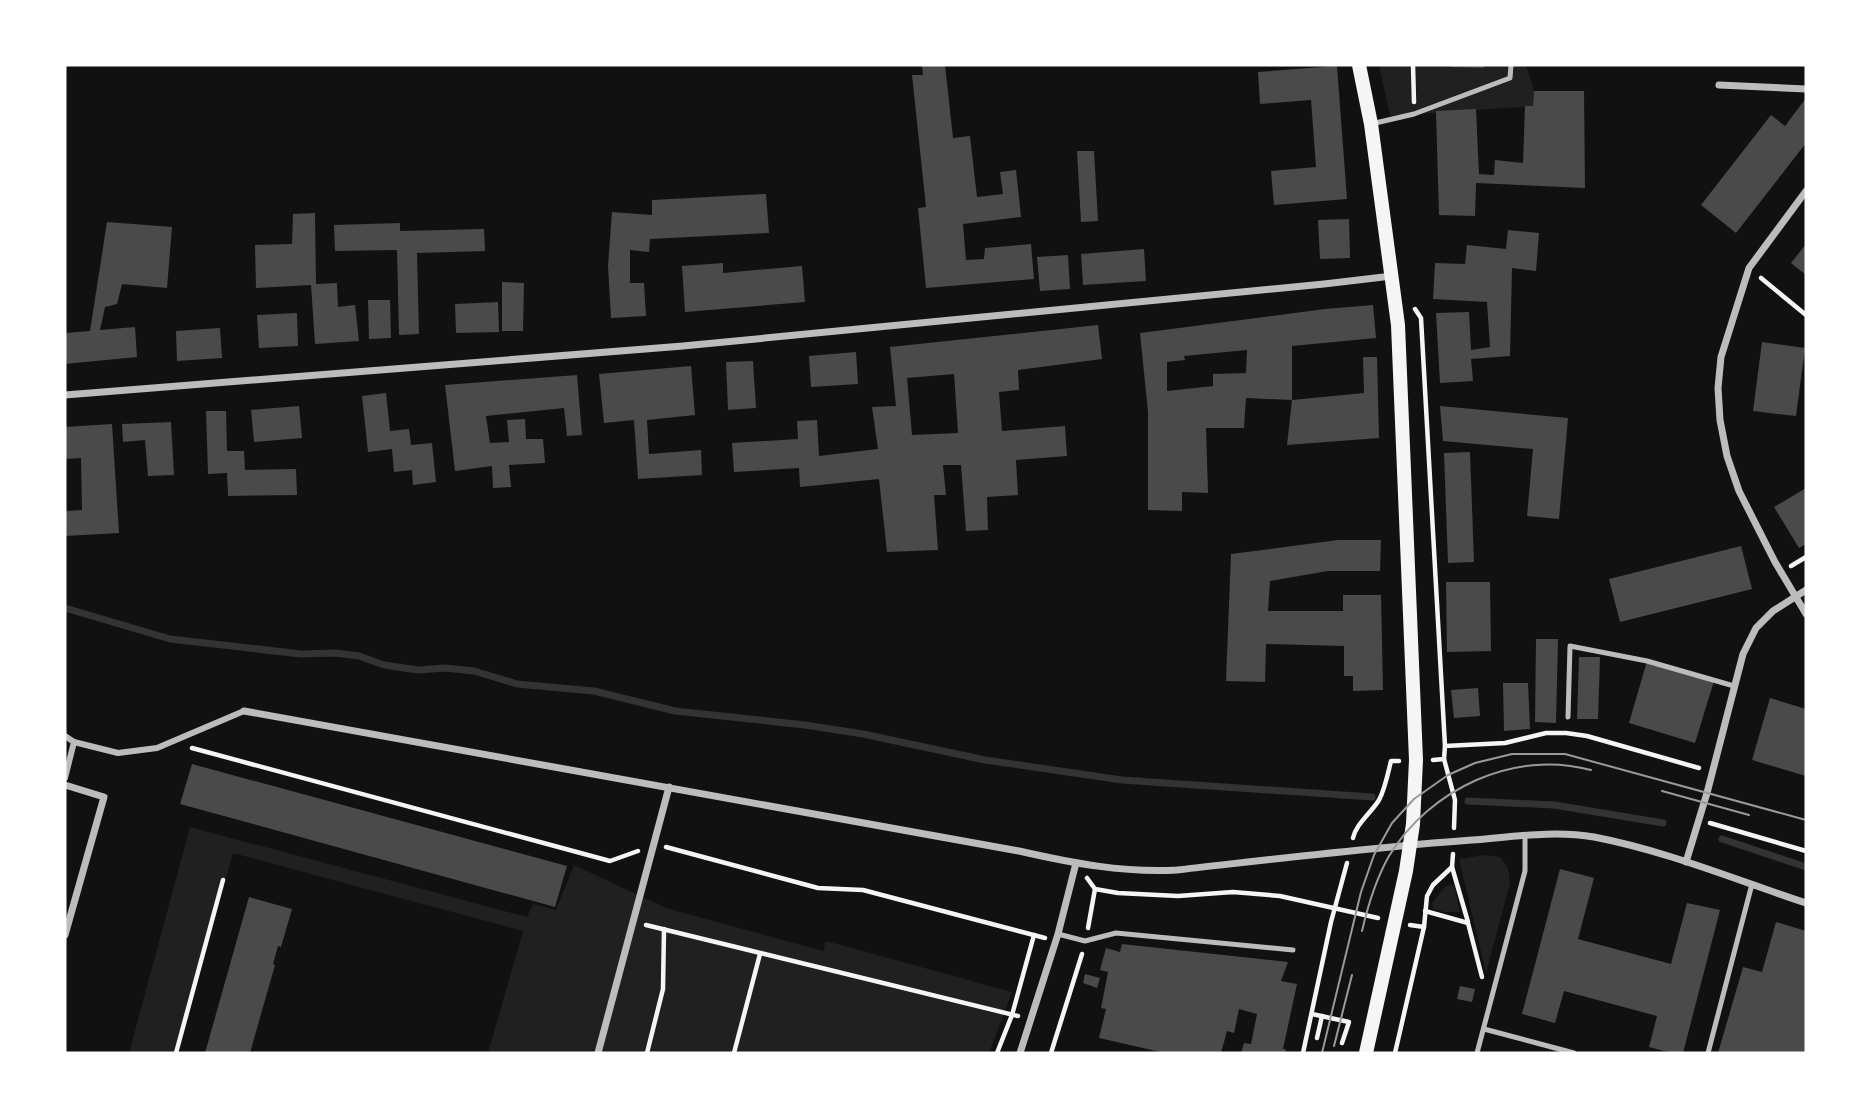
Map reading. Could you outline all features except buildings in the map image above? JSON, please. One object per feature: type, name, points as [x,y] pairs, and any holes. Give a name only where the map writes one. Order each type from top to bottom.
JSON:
[{"type":"main road","points":[[1359,65],[1371,124],[1399,338],[1416,760],[1410,845],[1366,1053]]},
{"type":"street","points":[[1719,85],[1806,89]]},
{"type":"street","points":[[1806,191],[1749,268],[1721,357],[1718,388],[1720,420],[1727,456],[1739,491],[1806,614]]},
{"type":"street","points":[[65,395],[683,346],[1324,284],[1392,275]]},
{"type":"street","points":[[1686,862],[1713,772],[1743,654],[1756,628],[1773,611],[1806,590]]},
{"type":"street","points":[[65,736],[74,742],[118,753],[157,748],[244,710],[1076,863],[1134,871],[1177,870],[1454,841],[1525,836],[1593,837],[1686,862],[1806,904]]},
{"type":"street","points":[[65,778],[74,742]]},
{"type":"street","points":[[65,785],[104,797],[65,935]]},
{"type":"street","points":[[598,1053],[656,844],[669,787]]},
{"type":"street","points":[[1020,1053],[1057,937],[1076,863]]},
{"type":"lane","points":[[1371,124],[1414,114],[1510,78],[1511,65]]},
{"type":"lane","points":[[1568,717],[1570,646],[1647,661],[1734,686]]},
{"type":"lane","points":[[1477,1053],[1525,871],[1525,836]]},
{"type":"lane","points":[[1708,1053],[1752,884]]},
{"type":"lane","points":[[1057,937],[1085,941],[1116,933],[1293,950]]},
{"type":"lane","points":[[1484,1029],[1574,1053]]},
{"type":"path","points":[[1413,65],[1414,114]]},
{"type":"path","points":[[1749,268],[1806,315]]},
{"type":"path","points":[[1414,307],[1421,318],[1444,759],[1455,800],[1452,867],[1489,1006]]},
{"type":"path","points":[[1445,746],[1505,743],[1546,733],[1566,733],[1587,736],[1713,772]]},
{"type":"path","points":[[171,742],[610,861],[656,844],[818,888],[863,890],[1034,935],[1057,937]]},
{"type":"path","points":[[1416,760],[1444,759]]},
{"type":"path","points":[[1303,1053],[1355,829],[1380,798],[1391,761]]},
{"type":"path","points":[[1699,820],[1806,851]]},
{"type":"path","points":[[1076,863],[1095,889],[1178,896],[1245,893],[1280,896],[1335,909]]},
{"type":"path","points":[[1395,1053],[1424,927],[1427,896],[1433,884],[1452,867]]},
{"type":"path","points":[[176,1053],[223,880]]},
{"type":"path","points":[[1051,1053],[1085,941],[1095,889]]},
{"type":"path","points":[[1425,911],[1468,923]]},
{"type":"path","points":[[635,922],[1032,1019]]},
{"type":"path","points":[[648,1053],[663,989],[664,929]]},
{"type":"path","points":[[997,1053],[1012,1014],[1034,935]]},
{"type":"path","points":[[734,1053],[760,954]]},
{"type":"path","points":[[1312,1014],[1349,1022],[1342,1043]]},
{"type":"path","points":[[1317,1038],[1322,1016]]},
{"type":"shaded area","points":[[1379,65],[1526,65],[1534,91],[1533,106],[1390,116]]},
{"type":"shaded area","points":[[190,827],[527,917],[533,904],[556,910],[574,865],[666,908],[823,951],[826,941],[1012,992],[989,1053],[488,1053],[523,931],[233,853],[177,1053],[129,1053]]},
{"type":"shaded area","points":[[1484,855],[1500,857],[1508,868],[1510,883],[1486,973],[1459,859]]},
{"type":"shaded area","points":[[1451,884],[1454,886],[1460,912],[1433,909],[1432,903],[1445,887]]},
{"type":"waterway","points":[[65,608],[170,639],[301,654],[335,653],[418,670],[445,668],[474,671],[517,684],[594,691],[675,711],[805,725],[863,734],[985,760],[1122,780],[1372,797]]},
{"type":"waterway","points":[[1468,801],[1554,805],[1663,823]]},
{"type":"waterway","points":[[1722,839],[1806,867]]},
{"type":"tram line","points":[[1322,1053],[1361,892],[1374,855],[1392,823],[1414,799],[1448,775],[1475,763],[1512,754],[1565,754],[1806,820]]},
{"type":"tram line","points":[[1362,931],[1373,892],[1389,856],[1406,832],[1427,811],[1451,794],[1476,780],[1504,770],[1533,765],[1562,765],[1591,770]]},
{"type":"tram line","points":[[1662,791],[1749,815]]},
{"type":"tram line","points":[[1334,1046],[1352,975]]}]
